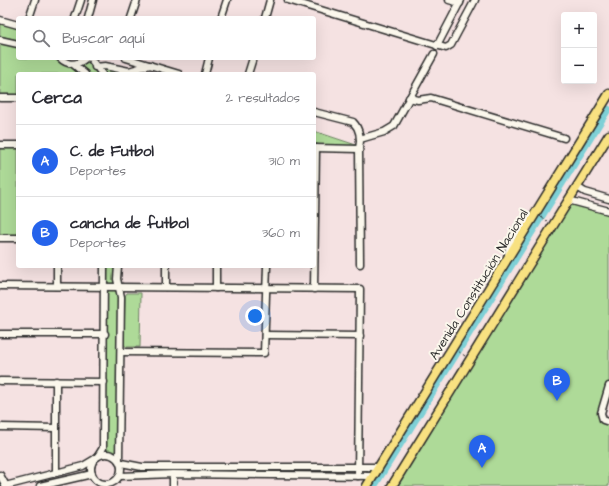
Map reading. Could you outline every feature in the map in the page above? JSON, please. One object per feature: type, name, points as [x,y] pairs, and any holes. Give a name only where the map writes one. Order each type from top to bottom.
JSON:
[{"type":"main road","name":"Avenida Constitución Nacional","points":[[367,486],[609,94]]},
{"type":"main road","points":[[392,486],[609,135]]},
{"type":"street","points":[[30,16],[35,0]]},
{"type":"street","points":[[76,16],[81,0]]},
{"type":"street","points":[[89,16],[93,0]]},
{"type":"street","points":[[132,16],[137,0]]},
{"type":"street","points":[[222,16],[227,0]]},
{"type":"street","points":[[266,16],[270,0]]},
{"type":"street","points":[[288,0],[446,48],[451,45],[476,0]]},
{"type":"street","points":[[437,46],[460,2],[448,0]]},
{"type":"street","points":[[0,20],[16,24]]},
{"type":"street","points":[[0,40],[16,44]]},
{"type":"street","points":[[360,139],[384,132],[394,126],[434,54]]},
{"type":"street","points":[[63,60],[73,64],[83,72]]},
{"type":"street","points":[[73,64],[82,60]]},
{"type":"street","points":[[92,60],[100,72]]},
{"type":"street","points":[[133,60],[173,72]]},
{"type":"street","points":[[205,72],[208,60]]},
{"type":"street","points":[[248,72],[252,60]]},
{"type":"street","points":[[96,66],[129,71],[150,65]]},
{"type":"street","points":[[0,98],[16,98]]},
{"type":"street","points":[[409,98],[418,100],[431,98],[564,138]]},
{"type":"street","points":[[316,113],[353,122],[357,126],[360,139],[360,264]]},
{"type":"street","points":[[0,145],[16,145]]},
{"type":"street","points":[[316,148],[359,149]]},
{"type":"street","points":[[577,187],[585,192],[609,199]]},
{"type":"street","points":[[568,200],[609,211]]},
{"type":"street","points":[[0,238],[16,238]]},
{"type":"street","points":[[57,268],[57,286]]},
{"type":"street","points":[[104,268],[105,334],[103,448],[91,469],[92,474],[101,485],[111,484],[120,476],[173,474],[373,476]]},
{"type":"street","points":[[118,268],[121,297],[120,476]]},
{"type":"street","points":[[166,268],[166,287]]},
{"type":"street","points":[[216,268],[216,288]]},
{"type":"street","points":[[121,352],[264,353],[266,335],[267,268]]},
{"type":"street","points":[[314,268],[314,289]]},
{"type":"street","points":[[0,286],[360,289],[358,476]]},
{"type":"street","points":[[0,334],[105,334]]},
{"type":"street","points":[[266,335],[360,336]]},
{"type":"street","points":[[0,381],[104,382]]},
{"type":"street","points":[[56,381],[56,472]]},
{"type":"street","points":[[609,386],[601,413],[603,420],[609,422]]},
{"type":"street","points":[[0,427],[56,428]]},
{"type":"street","points":[[0,475],[5,486],[83,466],[96,458],[108,454],[120,462],[142,467],[378,467]]},
{"type":"street","points":[[261,468],[261,475]]},
{"type":"street","points":[[40,486],[56,484],[92,474]]},
{"type":"street","points":[[173,474],[173,486]]},
{"type":"path","points":[[534,215],[553,224]]},
{"type":"path","points":[[452,347],[470,358]]},
{"type":"green space","points":[[0,23],[16,28],[16,40],[0,36]]},
{"type":"green space","points":[[0,41],[16,44],[16,60],[65,60],[73,64],[84,60],[91,60],[94,64],[124,72],[16,72],[16,99],[0,98]]},
{"type":"green space","points":[[316,132],[359,146],[359,149],[316,148]]},
{"type":"green space","points":[[0,145],[16,145],[16,238],[0,238]]},
{"type":"green space","points":[[568,200],[609,212],[609,389],[601,415],[609,422],[609,486],[392,486]]},
{"type":"green space","points":[[104,268],[118,268],[121,297],[119,460],[112,455],[100,454],[103,448]]},
{"type":"green space","points":[[127,293],[141,293],[140,347],[127,347],[124,345],[125,296]]},
{"type":"waterway","points":[[375,486],[609,109]]},
{"type":"place","name":"cancha de futbol","points":[[557,401]]},
{"type":"place","name":"C. de Futbol","points":[[482,468]]}]
